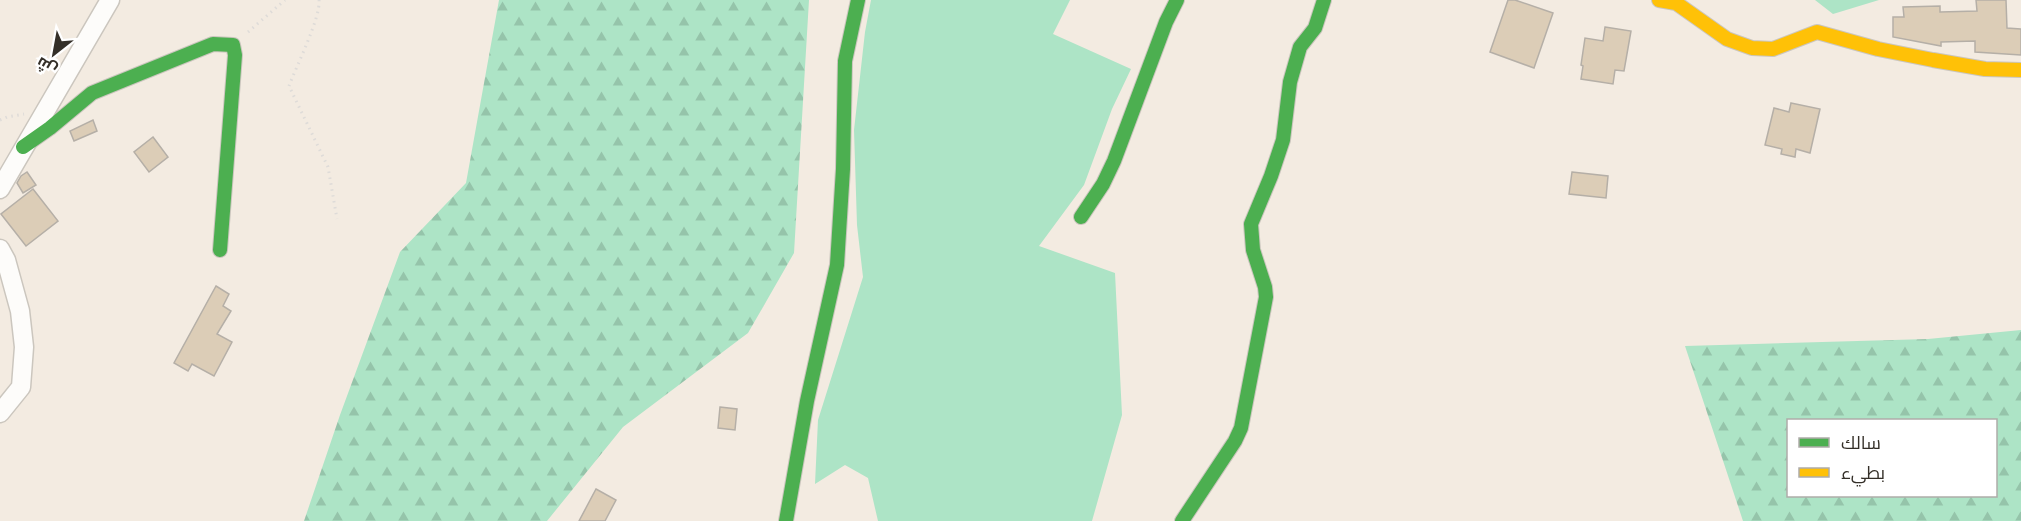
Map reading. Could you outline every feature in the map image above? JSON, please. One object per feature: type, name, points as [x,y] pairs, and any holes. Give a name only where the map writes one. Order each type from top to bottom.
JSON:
[{"type":"street","points":[[0,189],[110,0]]},
{"type":"street","points":[[786,521],[807,401],[837,265],[843,169],[845,61],[858,0]]},
{"type":"street","points":[[1081,217],[1103,184],[1114,161],[1166,22],[1177,0]]},
{"type":"street","points":[[1182,521],[1235,441],[1241,428],[1266,297],[1253,250],[1251,224],[1283,140],[1290,82],[1300,47],[1315,28],[1324,0]]},
{"type":"street","points":[[1659,0],[1676,3],[1727,39],[1752,48],[1773,49],[1817,32],[1878,49],[1933,60],[1985,69],[2021,70]]},
{"type":"street","points":[[23,147],[92,93],[213,44],[233,45],[235,55],[220,250]]},
{"type":"street","points":[[0,249],[6,260],[20,311],[24,347],[21,387],[0,413]]},
{"type":"path","points":[[233,45],[285,0]]},
{"type":"path","points":[[319,0],[320,5],[316,18],[289,86],[328,167],[337,219]]},
{"type":"path","points":[[0,120],[43,112]]},
{"type":"green space","points":[[499,0],[809,0],[794,253],[748,333],[623,427],[547,521],[304,521],[400,252],[466,183]]},
{"type":"green space","points":[[871,0],[1070,0],[1053,34],[1131,69],[1112,109],[1084,185],[1039,246],[1115,273],[1122,415],[1092,521],[878,521],[868,478],[845,465],[815,484],[818,420],[863,277],[857,225],[854,130],[865,32]]},
{"type":"green space","points":[[1815,0],[1879,0],[1833,14]]},
{"type":"green space","points":[[2021,330],[2021,521],[1743,521],[1685,346],[1928,339]]},
{"type":"building","points":[[1508,0],[1515,0],[1553,13],[1534,68],[1490,52]]},
{"type":"building","points":[[1976,0],[2006,0],[2007,28],[2021,29],[2021,55],[1975,52],[1975,41],[1941,42],[1941,46],[1893,37],[1893,17],[1904,17],[1903,7],[1940,6],[1940,12],[1977,11]]},
{"type":"building","points":[[1605,27],[1631,31],[1624,71],[1615,70],[1613,84],[1581,79],[1585,38],[1603,41]]},
{"type":"building","points":[[1791,103],[1820,109],[1810,153],[1796,149],[1795,157],[1781,154],[1782,149],[1765,145],[1774,108],[1789,112]]},
{"type":"building","points":[[93,120],[97,131],[74,141],[70,131]]},
{"type":"building","points":[[153,137],[168,157],[149,172],[134,152]]},
{"type":"building","points":[[27,172],[36,185],[23,193],[17,183]]},
{"type":"building","points":[[1572,172],[1608,176],[1606,198],[1569,194]]},
{"type":"building","points":[[33,189],[58,221],[26,246],[1,214]]},
{"type":"building","points":[[216,286],[229,294],[223,306],[231,311],[217,334],[232,342],[214,376],[192,364],[188,371],[174,363]]},
{"type":"building","points":[[720,407],[737,409],[735,430],[718,428]]},
{"type":"building","points":[[596,489],[616,500],[605,521],[579,521]]},
{"type":"traffic: fast","points":[[786,521],[807,401],[837,265],[843,169],[845,61],[858,0]]},
{"type":"traffic: fast","points":[[1081,217],[1103,184],[1114,161],[1166,22],[1177,0]]},
{"type":"traffic: fast","points":[[1182,521],[1235,441],[1241,428],[1266,297],[1253,250],[1251,224],[1283,140],[1290,82],[1300,47],[1315,28],[1324,0]]},
{"type":"traffic: fast","points":[[23,147],[92,93],[213,44],[233,45],[235,55],[220,250]]},
{"type":"traffic: slow","points":[[1659,0],[1676,3],[1727,39],[1752,48],[1773,49],[1817,32],[1878,49],[1933,60],[1985,69],[2021,70]]}]
